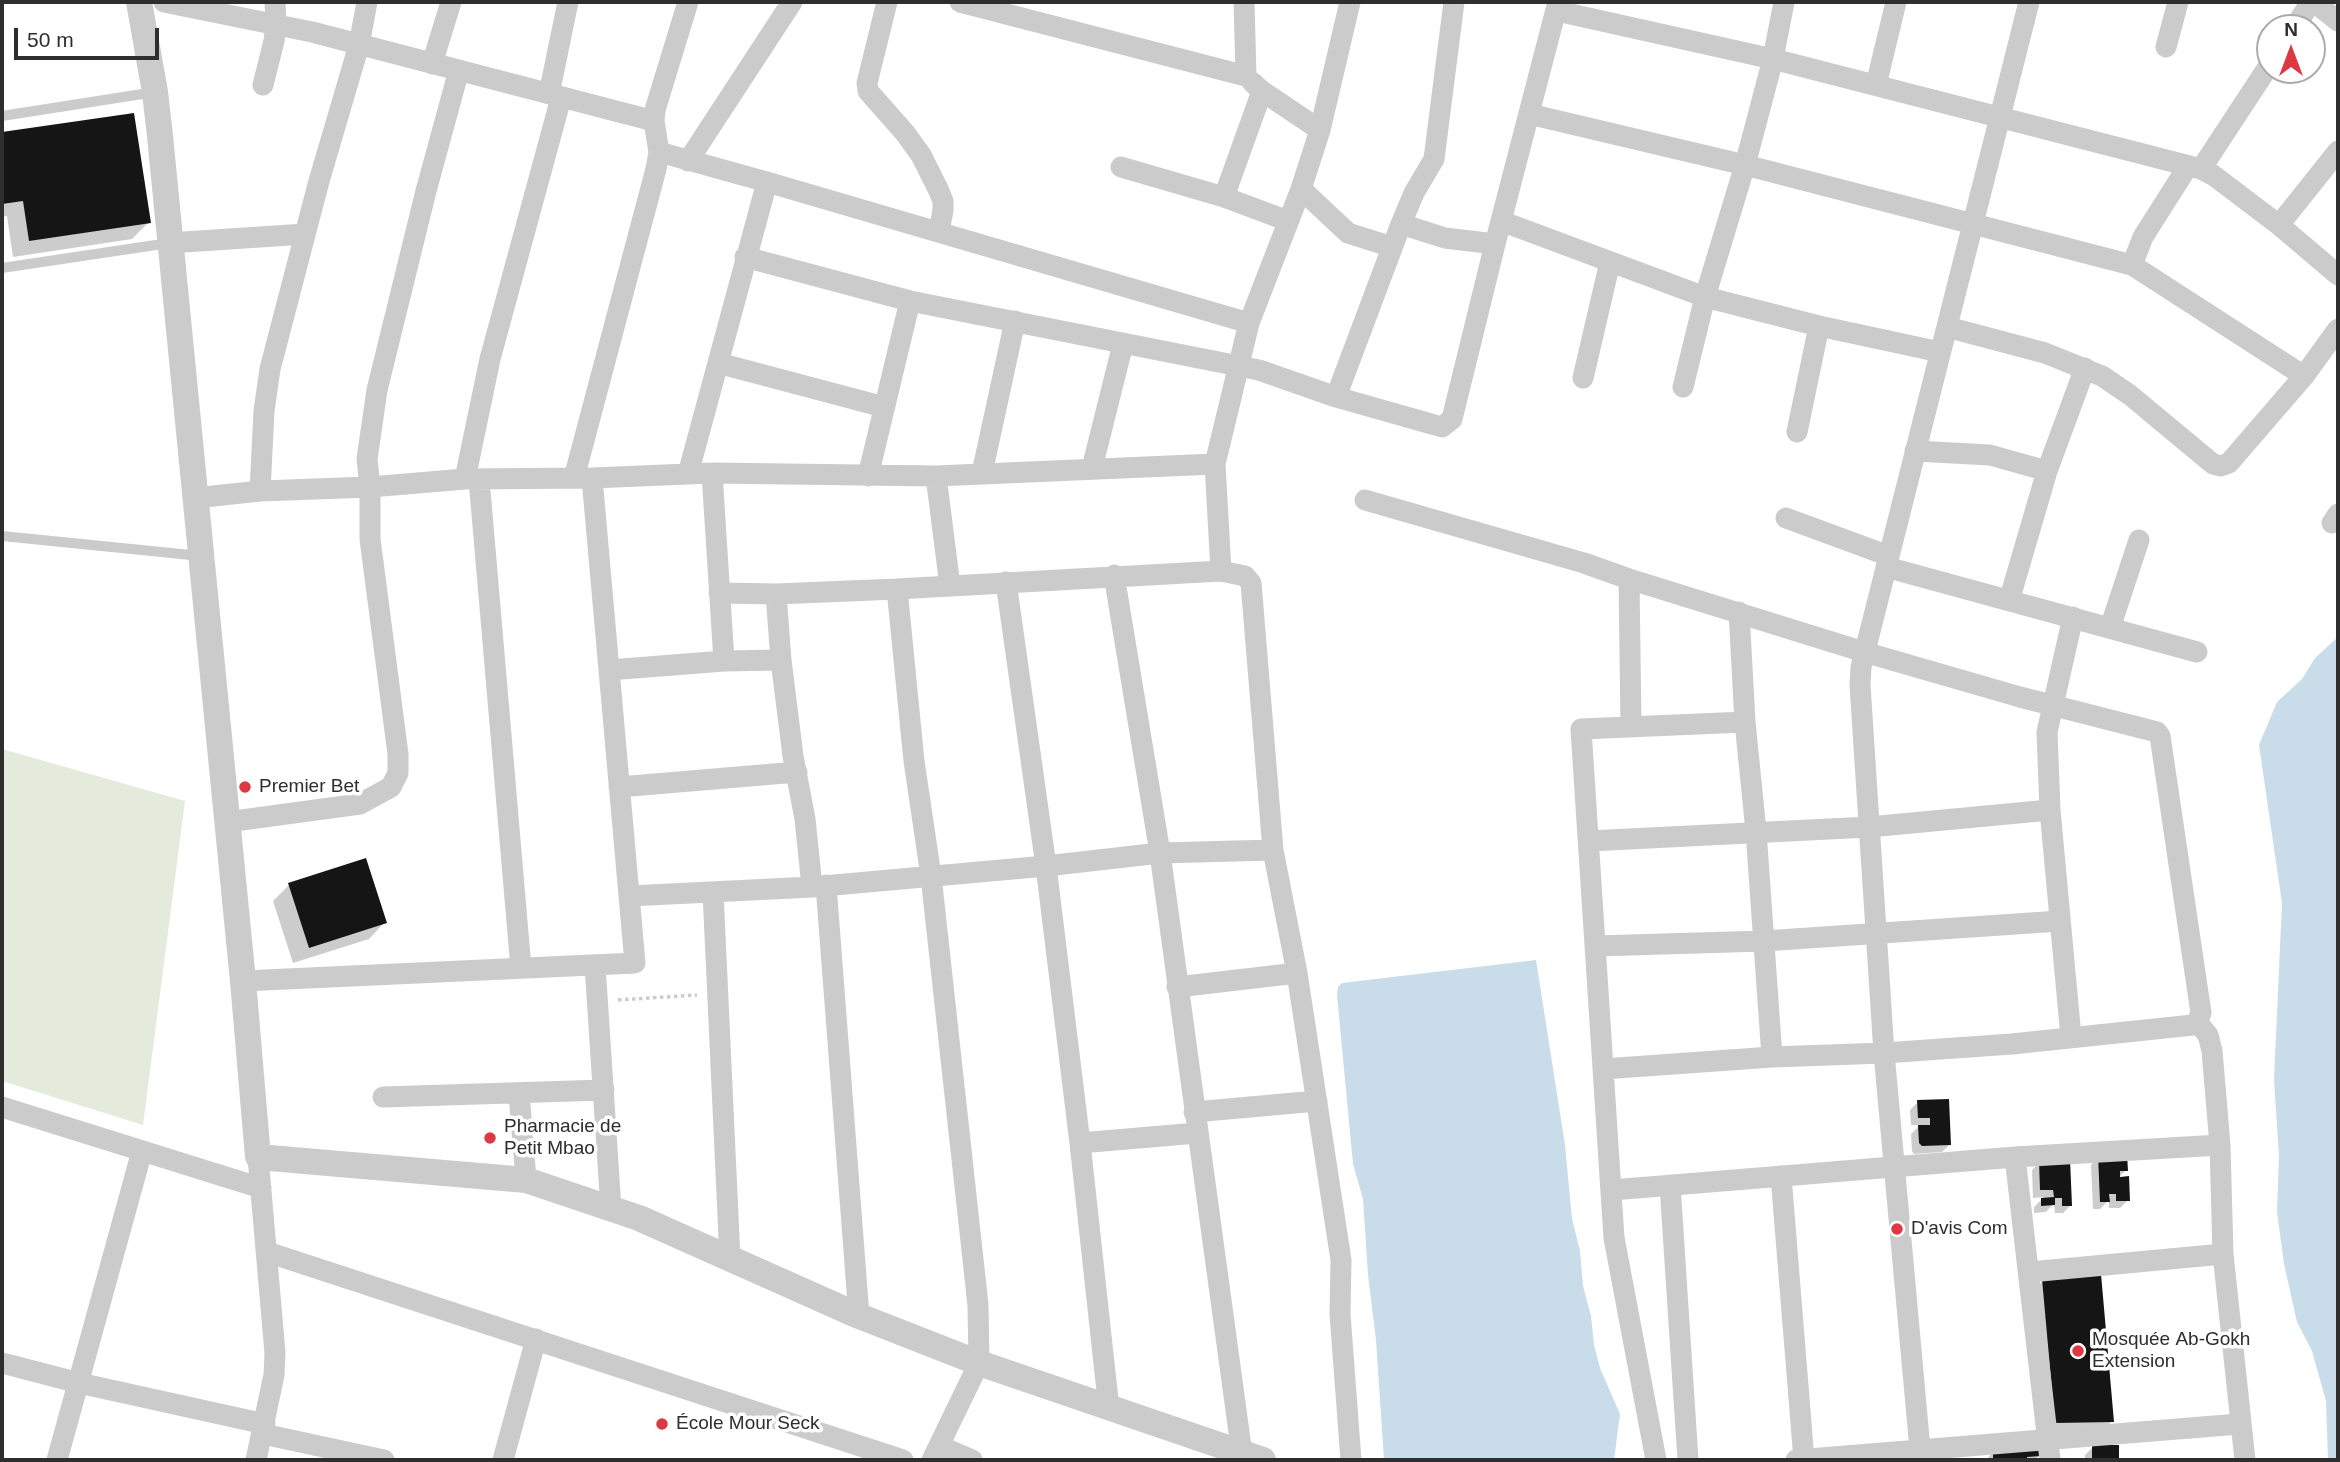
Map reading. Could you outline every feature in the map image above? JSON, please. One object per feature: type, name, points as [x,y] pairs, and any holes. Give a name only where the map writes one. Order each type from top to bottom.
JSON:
[{"type":"street","points":[[139,2],[155,92],[228,822],[267,1252],[275,1353],[274,1375],[256,1460]]},
{"type":"street","points":[[164,2],[276,23],[654,121]]},
{"type":"street","points":[[263,85],[276,23],[275,2]]},
{"type":"street","points":[[260,491],[267,387],[305,234],[359,45],[367,2]]},
{"type":"street","points":[[432,64],[451,2]]},
{"type":"street","points":[[521,968],[472,479],[490,359],[555,96],[568,2]]},
{"type":"street","points":[[243,981],[635,963],[609,670],[583,478],[658,162],[655,110],[688,2]]},
{"type":"street","points":[[688,161],[792,2]]},
{"type":"street","points":[[887,2],[866,83],[868,91],[921,155],[938,189],[943,210],[939,232]]},
{"type":"street","points":[[960,2],[1246,76],[1262,91],[1320,130]]},
{"type":"street","points":[[1244,2],[1246,76]]},
{"type":"street","points":[[1221,571],[1215,464],[1249,323],[1301,189],[1320,130],[1350,2]]},
{"type":"street","points":[[1336,397],[1401,224],[1414,193],[1434,159],[1454,2]]},
{"type":"street","points":[[1684,387],[1705,297],[1745,165],[1773,59],[1784,2]]},
{"type":"street","points":[[1876,85],[1896,2]]},
{"type":"street","points":[[1921,1455],[1884,1053],[1861,667],[2029,2]]},
{"type":"street","points":[[2166,47],[2178,2]]},
{"type":"street","points":[[2313,2],[2338,21]]},
{"type":"street","points":[[745,257],[910,301],[1268,373],[1436,427],[1447,425],[1452,419],[1557,6],[2194,167],[2213,175],[2279,225],[2338,275]]},
{"type":"street","points":[[228,822],[360,804],[391,787],[398,774],[398,754],[370,539],[367,459],[377,390],[459,70]]},
{"type":"street","points":[[2132,265],[2143,237],[2256,83]]},
{"type":"street","points":[[1224,197],[1262,91]]},
{"type":"street","points":[[1529,114],[1745,165],[2132,265],[2304,376]]},
{"type":"street","points":[[2279,225],[2338,150]]},
{"type":"street","points":[[659,152],[1249,323]]},
{"type":"street","points":[[1121,167],[1224,197],[1288,220]]},
{"type":"street","points":[[688,474],[767,182]]},
{"type":"street","points":[[1301,189],[1348,233],[1392,247]]},
{"type":"street","points":[[1501,221],[1705,297],[1819,326],[1940,352]]},
{"type":"street","points":[[1401,224],[1445,238],[1495,244]]},
{"type":"street","points":[[169,243],[305,234]]},
{"type":"street","points":[[1583,378],[1610,262]]},
{"type":"street","points":[[868,476],[910,301]]},
{"type":"street","points":[[982,473],[1015,321]]},
{"type":"street","points":[[1797,432],[1819,326]]},
{"type":"street","points":[[1947,327],[2045,353],[2113,382],[2213,464],[2221,466],[2229,463],[2304,376],[2338,329]]},
{"type":"street","points":[[1092,468],[1123,344]]},
{"type":"street","points":[[718,363],[884,407]]},
{"type":"street","points":[[2009,601],[2047,471],[2085,368]]},
{"type":"street","points":[[1915,451],[1990,455],[2047,471]]},
{"type":"street","points":[[195,498],[260,491],[370,487],[472,479],[712,473],[936,476],[1215,464]]},
{"type":"street","points":[[712,473],[724,661]]},
{"type":"street","points":[[936,476],[950,586]]},
{"type":"street","points":[[1365,500],[1584,563],[1864,652],[2159,734],[2202,1013],[2197,1022],[2188,1027],[1884,1053],[1772,1057],[1603,1069]]},
{"type":"street","points":[[1786,518],[1887,561],[2009,601],[2197,652]]},
{"type":"street","points":[[2110,628],[2139,540]]},
{"type":"street","points":[[719,593],[776,594],[897,589],[1221,571],[1245,576],[1251,583],[1273,850],[1297,973],[1341,1261],[1340,1314],[1351,1460]]},
{"type":"street","points":[[258,1157],[526,1180],[639,1218],[859,1316],[979,1363],[1252,1457],[1195,1123],[1160,853],[1114,575]]},
{"type":"street","points":[[1629,579],[1631,727]]},
{"type":"street","points":[[1006,582],[1046,866],[1109,1409]]},
{"type":"street","points":[[897,589],[914,761],[931,876],[978,1305],[979,1363],[936,1453],[972,1460]]},
{"type":"street","points":[[776,594],[781,660],[797,772],[819,886],[859,1316]]},
{"type":"street","points":[[1739,612],[1745,722],[1756,831],[1772,1057]]},
{"type":"street","points":[[2071,1037],[2050,810],[2047,732],[2073,617]]},
{"type":"street","points":[[609,670],[724,661],[781,660]]},
{"type":"street","points":[[1656,1460],[1618,1262],[1581,729],[1745,722]]},
{"type":"street","points":[[619,787],[797,772]]},
{"type":"street","points":[[1589,841],[1869,827],[2050,810]]},
{"type":"street","points":[[629,897],[819,886],[1160,853],[1273,850]]},
{"type":"street","points":[[713,892],[730,1259]]},
{"type":"street","points":[[1596,946],[1764,941],[2060,921]]},
{"type":"street","points":[[596,965],[611,1209]]},
{"type":"street","points":[[1177,987],[1297,973]]},
{"type":"street","points":[[2197,1022],[2208,1035],[2212,1051],[2220,1145],[2223,1254],[2239,1424],[2245,1460]]},
{"type":"street","points":[[383,1097],[604,1090]]},
{"type":"street","points":[[519,1093],[526,1180]]},
{"type":"street","points":[[1080,1143],[1317,1101]]},
{"type":"street","points":[[2,1107],[261,1188]]},
{"type":"street","points":[[1612,1190],[2015,1157],[2220,1145]]},
{"type":"street","points":[[57,1460],[142,1151]]},
{"type":"street","points":[[2015,1157],[2050,1460]]},
{"type":"street","points":[[1781,1176],[1804,1460]]},
{"type":"street","points":[[1670,1185],[1688,1460]]},
{"type":"street","points":[[267,1252],[904,1460]]},
{"type":"street","points":[[2029,1272],[2223,1254]]},
{"type":"street","points":[[503,1460],[536,1339]]},
{"type":"street","points":[[2,1363],[384,1460]]},
{"type":"street","points":[[1796,1460],[1921,1455],[2048,1438],[2239,1424]]},
{"type":"lane","points":[[2,116],[155,92]]},
{"type":"lane","points":[[2,268],[169,243]]},
{"type":"lane","points":[[2,536],[201,556]]},
{"type":"path","points":[[598,1001],[717,994]]},
{"type":"green space","points":[[2,749],[185,801],[143,1125],[2,1081]]},
{"type":"water","points":[[2338,637],[2338,1460],[2328,1460],[2326,1401],[2312,1351],[2297,1322],[2284,1264],[2277,1212],[2279,1157],[2274,1080],[2282,903],[2259,745],[2277,702],[2302,679],[2315,658]]},
{"type":"water","points":[[1536,960],[1565,1145],[1572,1219],[1580,1251],[1583,1286],[1600,1368],[1620,1414],[1614,1460],[1384,1460],[1363,1199],[1353,1164],[1338,987],[1342,983]]},
{"type":"building","points":[[134,113],[151,223],[29,241],[23,201],[2,204],[2,132]]},
{"type":"building","points":[[366,858],[387,923],[309,948],[288,883]]},
{"type":"building","points":[[1949,1099],[1951,1145],[1922,1146],[1919,1143],[1918,1125],[1930,1125],[1930,1118],[1918,1118],[1917,1100]]},
{"type":"building","points":[[2127,1154],[2128,1171],[2120,1171],[2120,1177],[2129,1176],[2130,1201],[2116,1201],[2116,1194],[2109,1194],[2110,1202],[2100,1202],[2098,1155]]},
{"type":"building","points":[[2070,1159],[2072,1206],[2062,1206],[2062,1198],[2055,1198],[2055,1205],[2041,1206],[2041,1198],[2054,1197],[2053,1190],[2040,1190],[2039,1161]]},
{"type":"building","name":"Mosquée Ab-Gokh Extension","points":[[2101,1274],[2114,1422],[2055,1423],[2042,1279]]},
{"type":"building","points":[[2092,1445],[2119,1445],[2119,1460],[2092,1460]]},
{"type":"building","points":[[2040,1447],[2041,1456],[2027,1457],[2027,1460],[1993,1460],[1993,1449]]},
{"type":"place","name":"Premier Bet","points":[[245,787]]},
{"type":"place","name":"Pharmacie de Petit Mbao","points":[[490,1138]]},
{"type":"place","name":"D'avis Com","points":[[1897,1229]]},
{"type":"place","name":"Mosquée Ab-Gokh Extension","points":[[2078,1351]]},
{"type":"place","name":"École Mour Seck","points":[[662,1424]]}]
